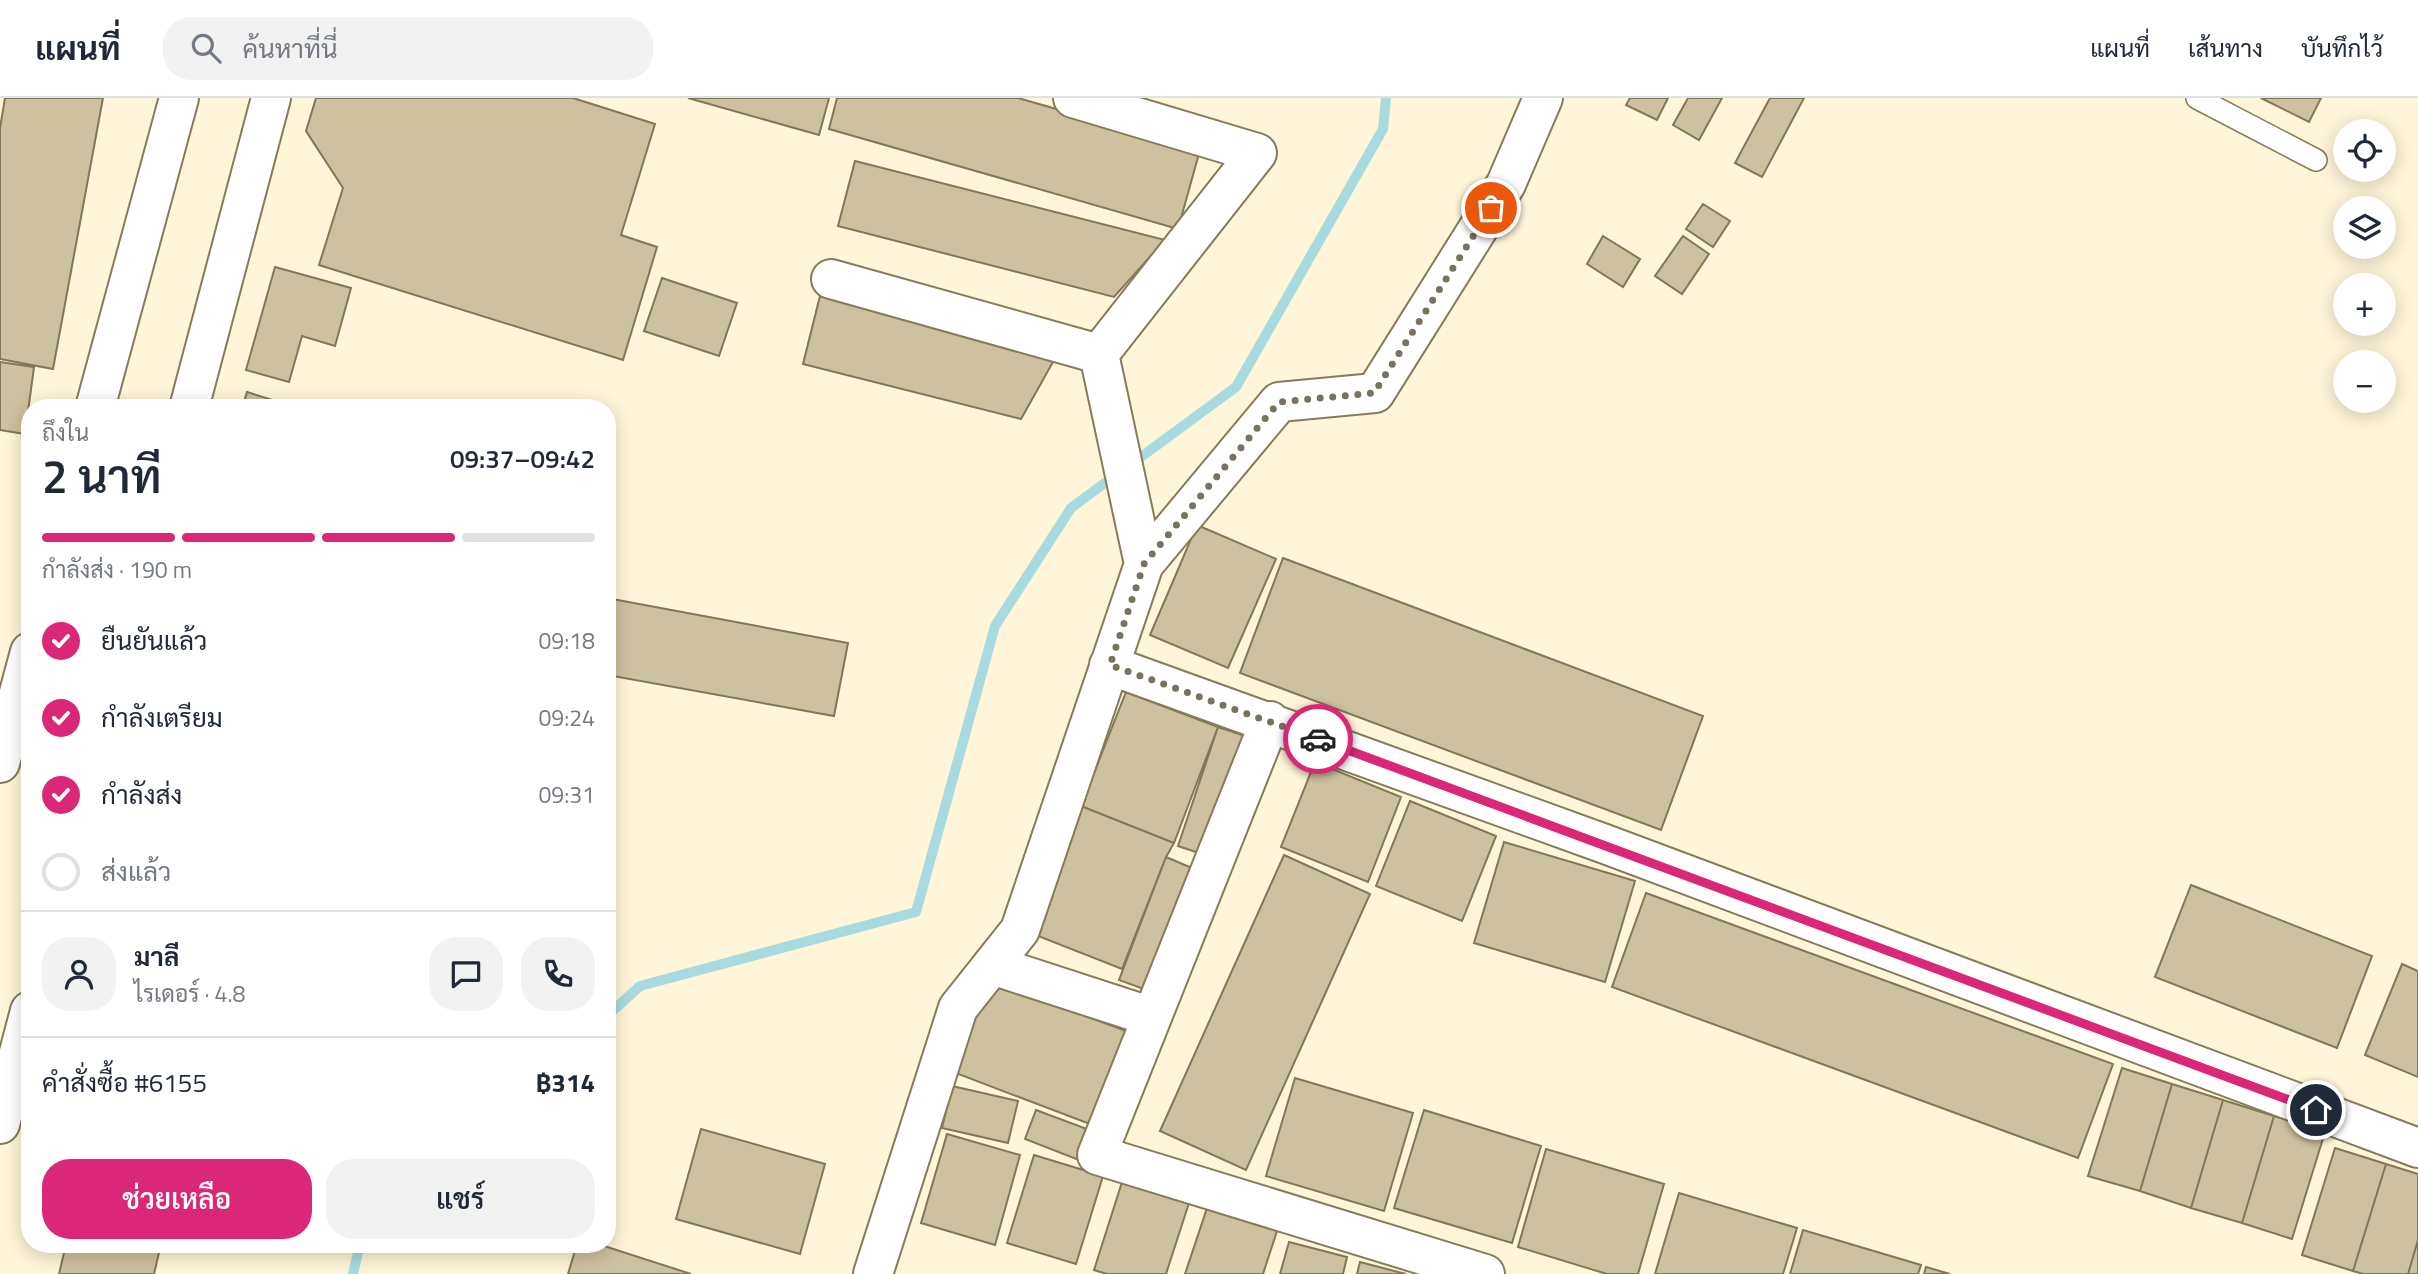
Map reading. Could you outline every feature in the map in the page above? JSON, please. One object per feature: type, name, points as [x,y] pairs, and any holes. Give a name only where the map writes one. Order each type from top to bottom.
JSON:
[{"type":"street","points":[[98,399],[179,98]]},
{"type":"street","points":[[191,399],[271,98]]},
{"type":"street","points":[[1073,98],[1257,153],[1099,354]]},
{"type":"street","points":[[873,1274],[958,1008],[1020,929],[1144,564],[1279,402],[1374,393],[1506,184],[1543,98]]},
{"type":"street","points":[[831,279],[1099,354]]},
{"type":"street","points":[[1099,354],[1144,564]]},
{"type":"street","points":[[1110,665],[2418,1148]]},
{"type":"street","points":[[0,763],[21,685]]},
{"type":"street","points":[[1270,722],[1097,1156],[1485,1274]]},
{"type":"street","points":[[992,965],[1152,1017]]},
{"type":"street","points":[[0,1124],[21,1046]]},
{"type":"lane","points":[[2197,98],[2316,160]]},
{"type":"building","points":[[5,98],[103,98],[53,369],[0,359],[0,128]]},
{"type":"building","points":[[316,98],[573,98],[655,124],[621,235],[657,247],[623,360],[319,265],[343,188],[306,131]]},
{"type":"building","points":[[688,98],[829,98],[819,135]]},
{"type":"building","points":[[837,98],[1018,98],[1200,150],[1178,229],[829,129]]},
{"type":"building","points":[[1630,98],[1668,98],[1657,120],[1626,105]]},
{"type":"building","points":[[1688,98],[1722,98],[1699,140],[1673,125]]},
{"type":"building","points":[[1770,98],[1804,98],[1762,177],[1735,163]]},
{"type":"building","points":[[2261,98],[2321,98],[2309,122]]},
{"type":"building","points":[[855,161],[1165,240],[1114,297],[838,226]]},
{"type":"building","points":[[1703,204],[1730,221],[1713,247],[1686,229]]},
{"type":"building","points":[[1603,236],[1640,259],[1623,287],[1587,264]]},
{"type":"building","points":[[1683,236],[1709,254],[1682,294],[1655,276]]},
{"type":"building","points":[[275,267],[351,288],[335,346],[302,336],[289,382],[246,370]]},
{"type":"building","points":[[662,278],[737,303],[719,356],[644,331]]},
{"type":"building","points":[[821,292],[1058,353],[1021,419],[803,364]]},
{"type":"building","points":[[0,362],[34,367],[30,399],[21,399],[21,433],[0,430]]},
{"type":"building","points":[[247,392],[269,399],[245,399]]},
{"type":"building","points":[[1197,525],[1276,559],[1228,668],[1150,635]]},
{"type":"building","points":[[1283,558],[1703,716],[1661,830],[1240,673]]},
{"type":"building","points":[[616,600],[848,643],[834,716],[616,677]]},
{"type":"building","points":[[1126,692],[1218,727],[1174,843],[1081,806]]},
{"type":"building","points":[[1218,727],[1254,739],[1214,858],[1178,846]]},
{"type":"building","points":[[1315,762],[1401,797],[1368,882],[1281,847]]},
{"type":"building","points":[[1410,801],[1496,836],[1462,921],[1376,886]]},
{"type":"building","points":[[1081,806],[1174,843],[1122,969],[1033,934]]},
{"type":"building","points":[[1504,842],[1635,881],[1605,982],[1474,943]]},
{"type":"building","points":[[1284,855],[1370,894],[1246,1170],[1160,1131]]},
{"type":"building","points":[[1166,857],[1204,873],[1160,995],[1119,980]]},
{"type":"building","points":[[2191,885],[2372,956],[2337,1048],[2155,977]]},
{"type":"building","points":[[1646,893],[2113,1064],[2078,1158],[1612,987]]},
{"type":"building","points":[[2402,964],[2418,971],[2418,1077],[2365,1055]]},
{"type":"building","points":[[988,979],[1139,1036],[1103,1129],[953,1072]]},
{"type":"building","points":[[2122,1068],[2172,1084],[2140,1191],[2088,1176]]},
{"type":"building","points":[[1295,1078],[1413,1113],[1384,1211],[1266,1176]]},
{"type":"building","points":[[2172,1084],[2223,1100],[2191,1208],[2140,1191]]},
{"type":"building","points":[[952,1086],[1018,1101],[1008,1143],[942,1128]]},
{"type":"building","points":[[2223,1100],[2274,1116],[2242,1223],[2191,1208]]},
{"type":"building","points":[[1036,1110],[1095,1132],[1084,1162],[1025,1139]]},
{"type":"building","points":[[1424,1110],[1541,1146],[1512,1243],[1394,1208]]},
{"type":"building","points":[[2274,1116],[2325,1132],[2292,1239],[2242,1223]]},
{"type":"building","points":[[701,1129],[825,1164],[800,1254],[676,1219]]},
{"type":"building","points":[[947,1134],[1020,1155],[995,1245],[921,1223]]},
{"type":"building","points":[[2335,1148],[2386,1164],[2353,1271],[2302,1255]]},
{"type":"building","points":[[1546,1149],[1664,1184],[1638,1274],[1607,1274],[1518,1247]]},
{"type":"building","points":[[1034,1155],[1103,1176],[1076,1264],[1007,1243]]},
{"type":"building","points":[[2386,1164],[2418,1174],[2418,1240],[2408,1274],[2363,1274],[2353,1271]]},
{"type":"building","points":[[1122,1182],[1189,1203],[1166,1274],[1107,1274],[1094,1270]]},
{"type":"building","points":[[1679,1193],[1797,1228],[1783,1274],[1655,1274]]},
{"type":"building","points":[[1207,1208],[1277,1231],[1263,1274],[1185,1274]]},
{"type":"building","points":[[1803,1230],[1921,1265],[1918,1274],[1790,1274]]},
{"type":"building","points":[[2418,1240],[2418,1274],[2408,1274]]},
{"type":"building","points":[[1289,1242],[1347,1257],[1343,1274],[1280,1274]]},
{"type":"building","points":[[616,1250],[691,1274],[568,1274],[574,1253],[616,1253]]},
{"type":"building","points":[[64,1253],[159,1253],[154,1274],[59,1274]]},
{"type":"building","points":[[1360,1262],[1406,1274],[1357,1274]]},
{"type":"building","points":[[1926,1267],[1950,1274],[1924,1274]]},
{"type":"waterway","points":[[1130,465],[1236,387],[1383,129],[1386,98]]},
{"type":"waterway","points":[[616,1008],[640,986],[916,912],[995,626],[1071,508],[1117,474]]},
{"type":"waterway","points":[[353,1274],[358,1253]]},
{"type":"way so far","points":[[1318,739],[1110,665],[1144,564],[1279,402],[1374,393],[1491,208]]},
{"type":"route","points":[[1318,739],[2316,1110]]}]
